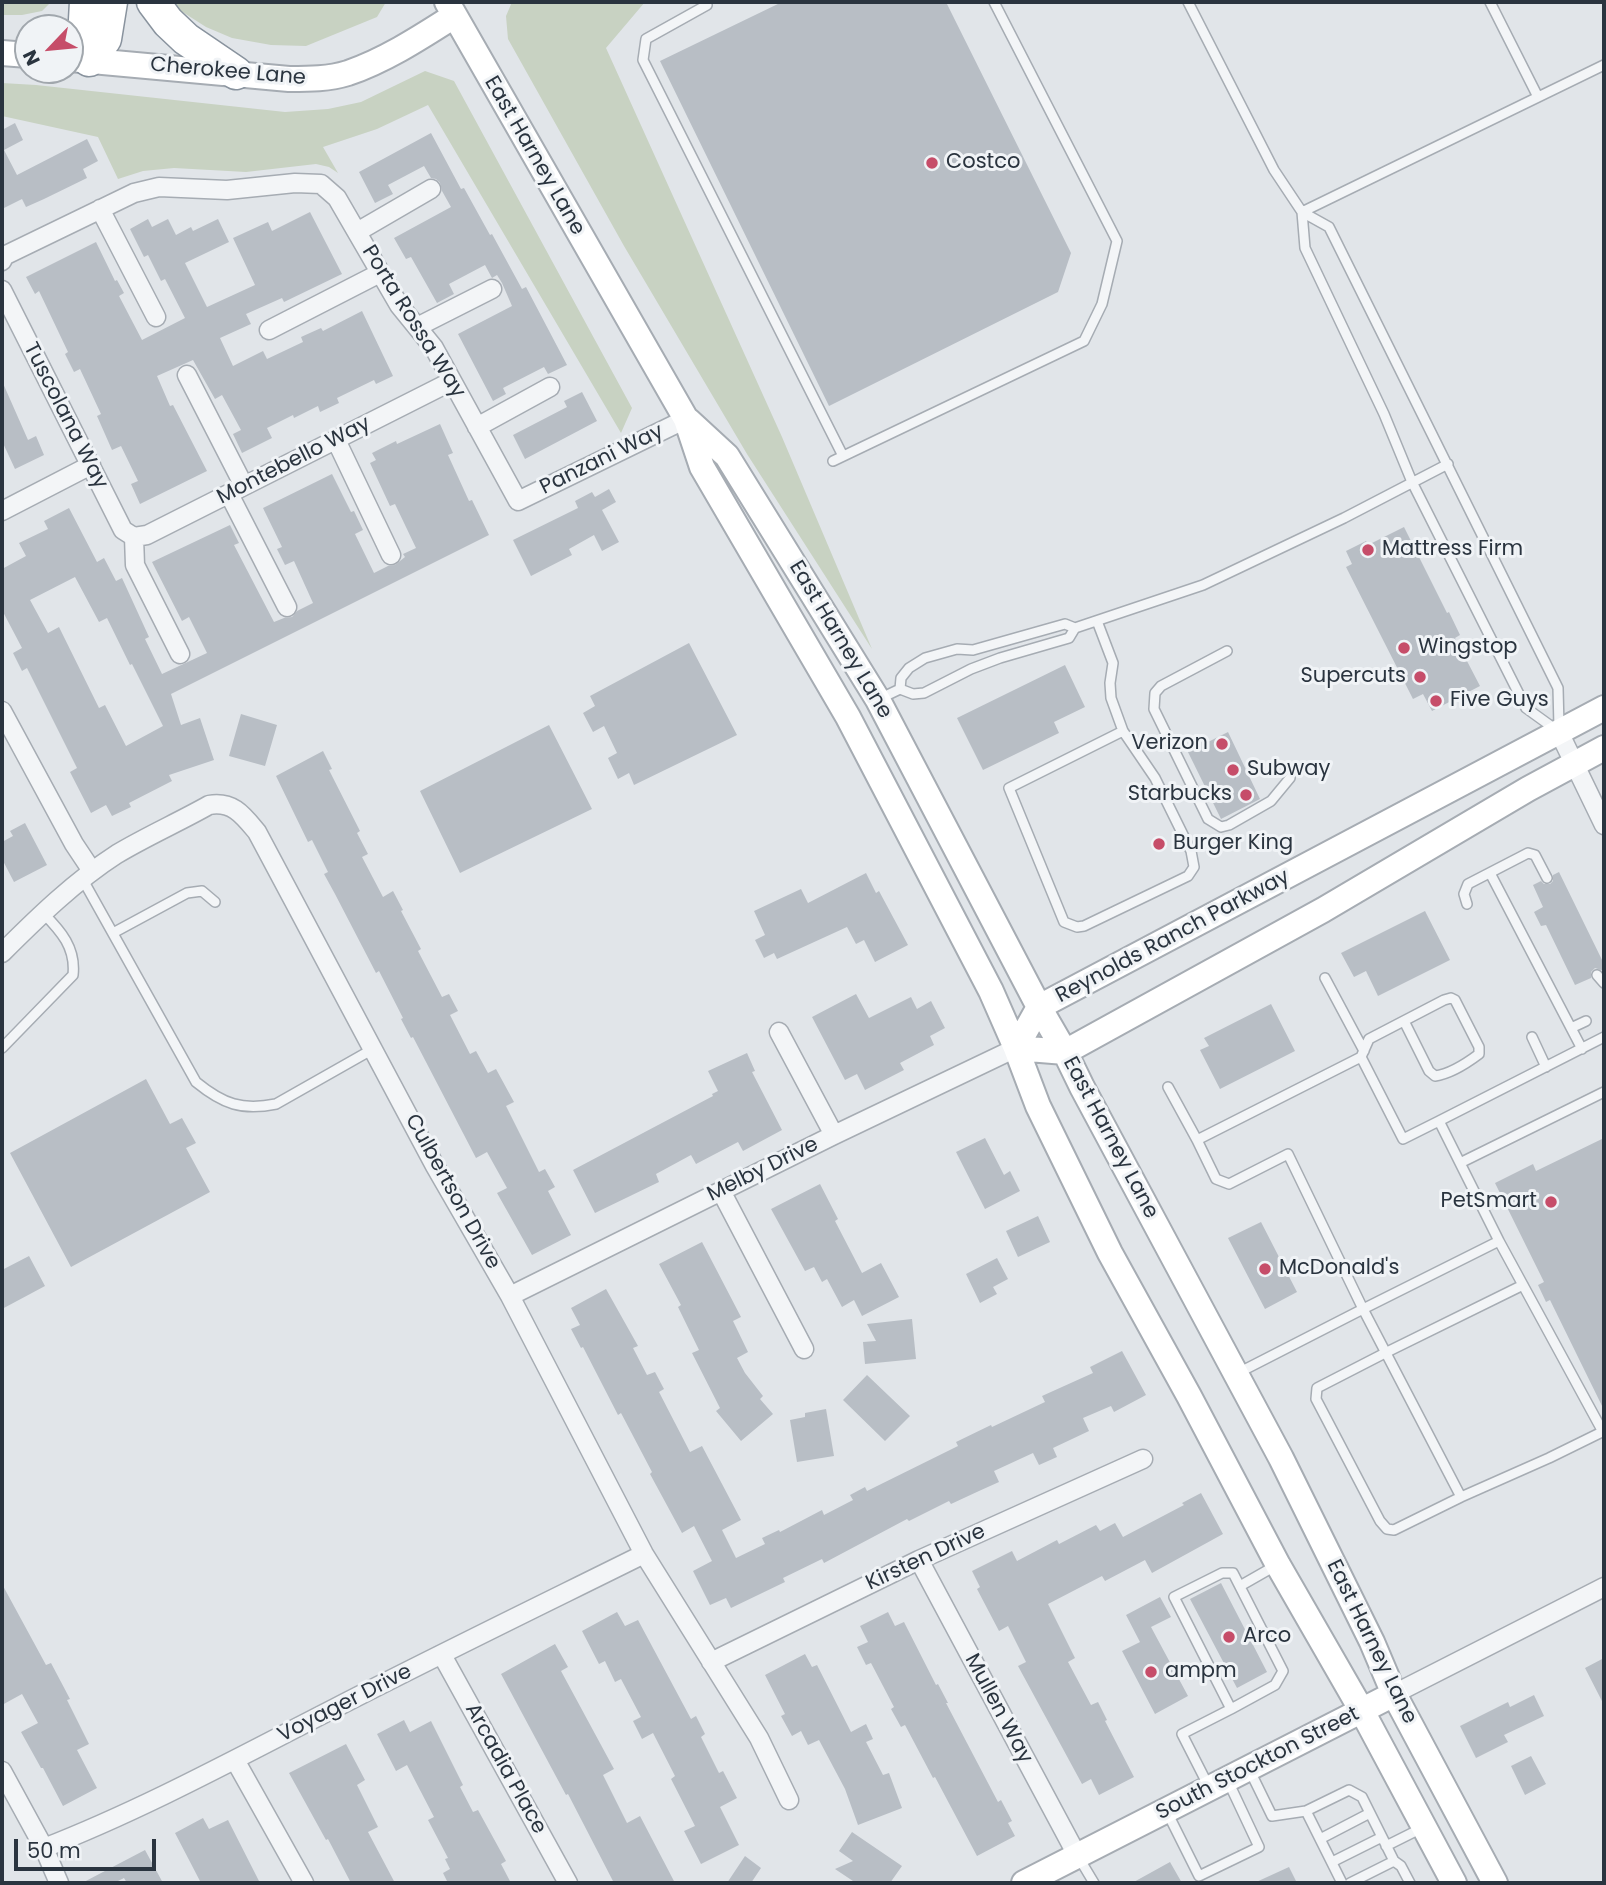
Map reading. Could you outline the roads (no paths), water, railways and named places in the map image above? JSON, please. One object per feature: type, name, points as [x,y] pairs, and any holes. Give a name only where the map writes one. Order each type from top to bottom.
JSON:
[{"type":"highway","points":[[84,38],[86,2]]},
{"type":"highway","points":[[84,57],[105,39],[111,2]]},
{"type":"highway","points":[[153,2],[168,22],[186,39],[236,73]]},
{"type":"main road","name":"Cherokee Lane","points":[[84,60],[289,79],[319,79],[347,73],[370,64],[415,40],[456,6]]},
{"type":"main road","name":"East Harney Lane","points":[[456,6],[685,419],[702,467],[848,717],[991,991],[1038,1106],[1110,1253],[1454,1883]]},
{"type":"main road","name":"East Harney Lane","points":[[685,419],[727,456],[889,694],[1040,1007],[1281,1458],[1372,1642],[1394,1694],[1495,1883]]},
{"type":"main road","name":"Reynolds Ranch Parkway","points":[[1016,1048],[1040,1007],[1604,708]]},
{"type":"main road","points":[[1016,1048],[1065,1052],[1323,910],[1528,789],[1604,748]]},
{"type":"main road","name":"South Stockton Street","points":[[1024,1883],[1394,1694]]},
{"type":"street","name":"Porta Rossa Way","points":[[100,209],[134,193],[159,187],[227,190],[295,183],[321,184],[337,198],[399,305],[434,348],[518,501]]},
{"type":"street","points":[[357,232],[431,189]]},
{"type":"street","points":[[2,261],[4,256],[100,209],[156,317]]},
{"type":"street","points":[[269,330],[380,273]]},
{"type":"street","points":[[417,327],[492,289]]},
{"type":"street","name":"Tuscolana Way","points":[[2,290],[123,530],[134,537]]},
{"type":"street","points":[[187,375],[287,607]]},
{"type":"street","name":"Montebello Way","points":[[134,537],[147,535],[452,381]]},
{"type":"street","points":[[477,427],[550,387]]},
{"type":"street","name":"Panzani Way","points":[[518,501],[685,419]]},
{"type":"street","points":[[336,440],[391,555]]},
{"type":"street","points":[[2,511],[91,466]]},
{"type":"street","points":[[134,537],[135,565],[180,654]]},
{"type":"street","points":[[2,711],[74,844],[87,875]]},
{"type":"street","points":[[1559,733],[1604,825]]},
{"type":"street","name":"Culbertson Drive","points":[[2,953],[87,875],[118,853],[209,806],[231,806],[240,811],[257,832],[435,1166],[510,1296],[644,1554],[759,1738],[789,1801]]},
{"type":"street","points":[[779,1032],[834,1135]]},
{"type":"street","name":"Melby Drive","points":[[510,1296],[1016,1048]]},
{"type":"street","points":[[721,1191],[804,1349]]},
{"type":"street","name":"Kirsten Drive","points":[[711,1662],[919,1560],[1143,1459]]},
{"type":"street","name":"Voyager Drive","points":[[44,1848],[235,1760],[644,1554]]},
{"type":"street","name":"Mullen Way","points":[[919,1560],[1078,1857]]},
{"type":"street","name":"South Stockton Street","points":[[1394,1694],[1604,1587]]},
{"type":"street","name":"Arcadia Place","points":[[442,1655],[568,1883]]},
{"type":"street","points":[[235,1760],[304,1883]]},
{"type":"street","points":[[2,1772],[44,1848],[59,1883]]},
{"type":"lane","points":[[833,461],[1084,341],[1102,304],[1117,241],[995,2]]},
{"type":"lane","points":[[1188,2],[1274,170],[1302,212],[1329,227],[1558,688],[1559,733]]},
{"type":"lane","points":[[1490,2],[1538,97]]},
{"type":"lane","points":[[708,5],[646,39],[643,60],[843,456]]},
{"type":"lane","points":[[1302,212],[1604,65]]},
{"type":"lane","points":[[1302,212],[1305,248],[1384,414],[1412,482],[1526,708],[1559,733]]},
{"type":"lane","points":[[889,694],[909,668],[925,658],[957,649],[973,650],[1065,624],[1075,628],[1203,585],[1344,518],[1448,464]]},
{"type":"lane","points":[[1097,621],[1112,663],[1111,698],[1123,731],[1155,778],[1191,851],[1194,867],[1188,876],[1077,928],[1064,922],[1009,788],[1123,731]]},
{"type":"lane","points":[[889,694],[924,693],[971,669],[1069,638],[1075,628]]},
{"type":"lane","points":[[1227,651],[1161,686],[1155,693],[1154,709],[1202,807],[1208,819],[1221,827],[1229,825],[1271,801],[1290,778]]},
{"type":"lane","points":[[1467,904],[1464,894],[1468,884],[1528,853],[1535,855],[1547,878]]},
{"type":"lane","points":[[1490,873],[1582,1049]]},
{"type":"lane","points":[[87,875],[113,933],[196,1082],[210,1094],[237,1106],[259,1108],[276,1104],[373,1049]]},
{"type":"lane","points":[[113,933],[187,893],[202,891],[215,902]]},
{"type":"lane","points":[[2,1048],[73,975],[74,960],[66,940],[43,913]]},
{"type":"lane","points":[[1597,975],[1604,983]]},
{"type":"lane","points":[[1325,978],[1403,1139],[1604,1037]]},
{"type":"lane","points":[[1197,1140],[1363,1054],[1369,1039],[1444,1000],[1455,1000],[1479,1047],[1479,1054],[1443,1075],[1435,1076],[1429,1070],[1404,1021]]},
{"type":"lane","points":[[1572,1028],[1586,1021]]},
{"type":"lane","points":[[1532,1037],[1546,1067]]},
{"type":"lane","points":[[1168,1087],[1216,1179],[1229,1184],[1289,1154],[1363,1309],[1461,1497]]},
{"type":"lane","points":[[1460,1163],[1604,1092]]},
{"type":"lane","points":[[1439,1121],[1499,1241],[1604,1432],[1394,1530],[1387,1529],[1380,1521],[1316,1399],[1317,1388],[1523,1285]]},
{"type":"lane","points":[[1236,1374],[1499,1241]]},
{"type":"lane","points":[[1240,1586],[1278,1565]]},
{"type":"lane","points":[[1231,1710],[1174,1597],[1222,1573],[1233,1573],[1283,1671],[1275,1685],[1231,1710],[1182,1734],[1272,1816],[1306,1811],[1349,1790],[1362,1797],[1394,1861],[1401,1866],[1410,1883]]},
{"type":"lane","points":[[1166,1811],[1199,1877],[1259,1847],[1229,1779]]},
{"type":"lane","points":[[1306,1811],[1342,1883]]},
{"type":"lane","points":[[1320,1839],[1370,1813]]},
{"type":"lane","points":[[1386,1846],[1424,1826]]},
{"type":"lane","points":[[1332,1862],[1382,1837]]},
{"type":"lane","points":[[1078,1857],[1094,1883]]},
{"type":"lane","points":[[1350,1883],[1394,1861]]},
{"type":"place","name":"Costco","points":[[932,163]]},
{"type":"place","name":"Mattress Firm","points":[[1368,550]]},
{"type":"place","name":"Wingstop","points":[[1404,648]]},
{"type":"place","name":"Supercuts","points":[[1420,677]]},
{"type":"place","name":"Five Guys","points":[[1436,701]]},
{"type":"place","name":"Verizon","points":[[1222,744]]},
{"type":"place","name":"Subway","points":[[1233,770]]},
{"type":"place","name":"Starbucks","points":[[1246,795]]},
{"type":"place","name":"Burger King","points":[[1159,844]]},
{"type":"place","name":"PetSmart","points":[[1551,1202]]},
{"type":"place","name":"McDonald's","points":[[1265,1269]]},
{"type":"place","name":"Arco","points":[[1229,1637]]},
{"type":"place","name":"ampm","points":[[1151,1672]]}]
